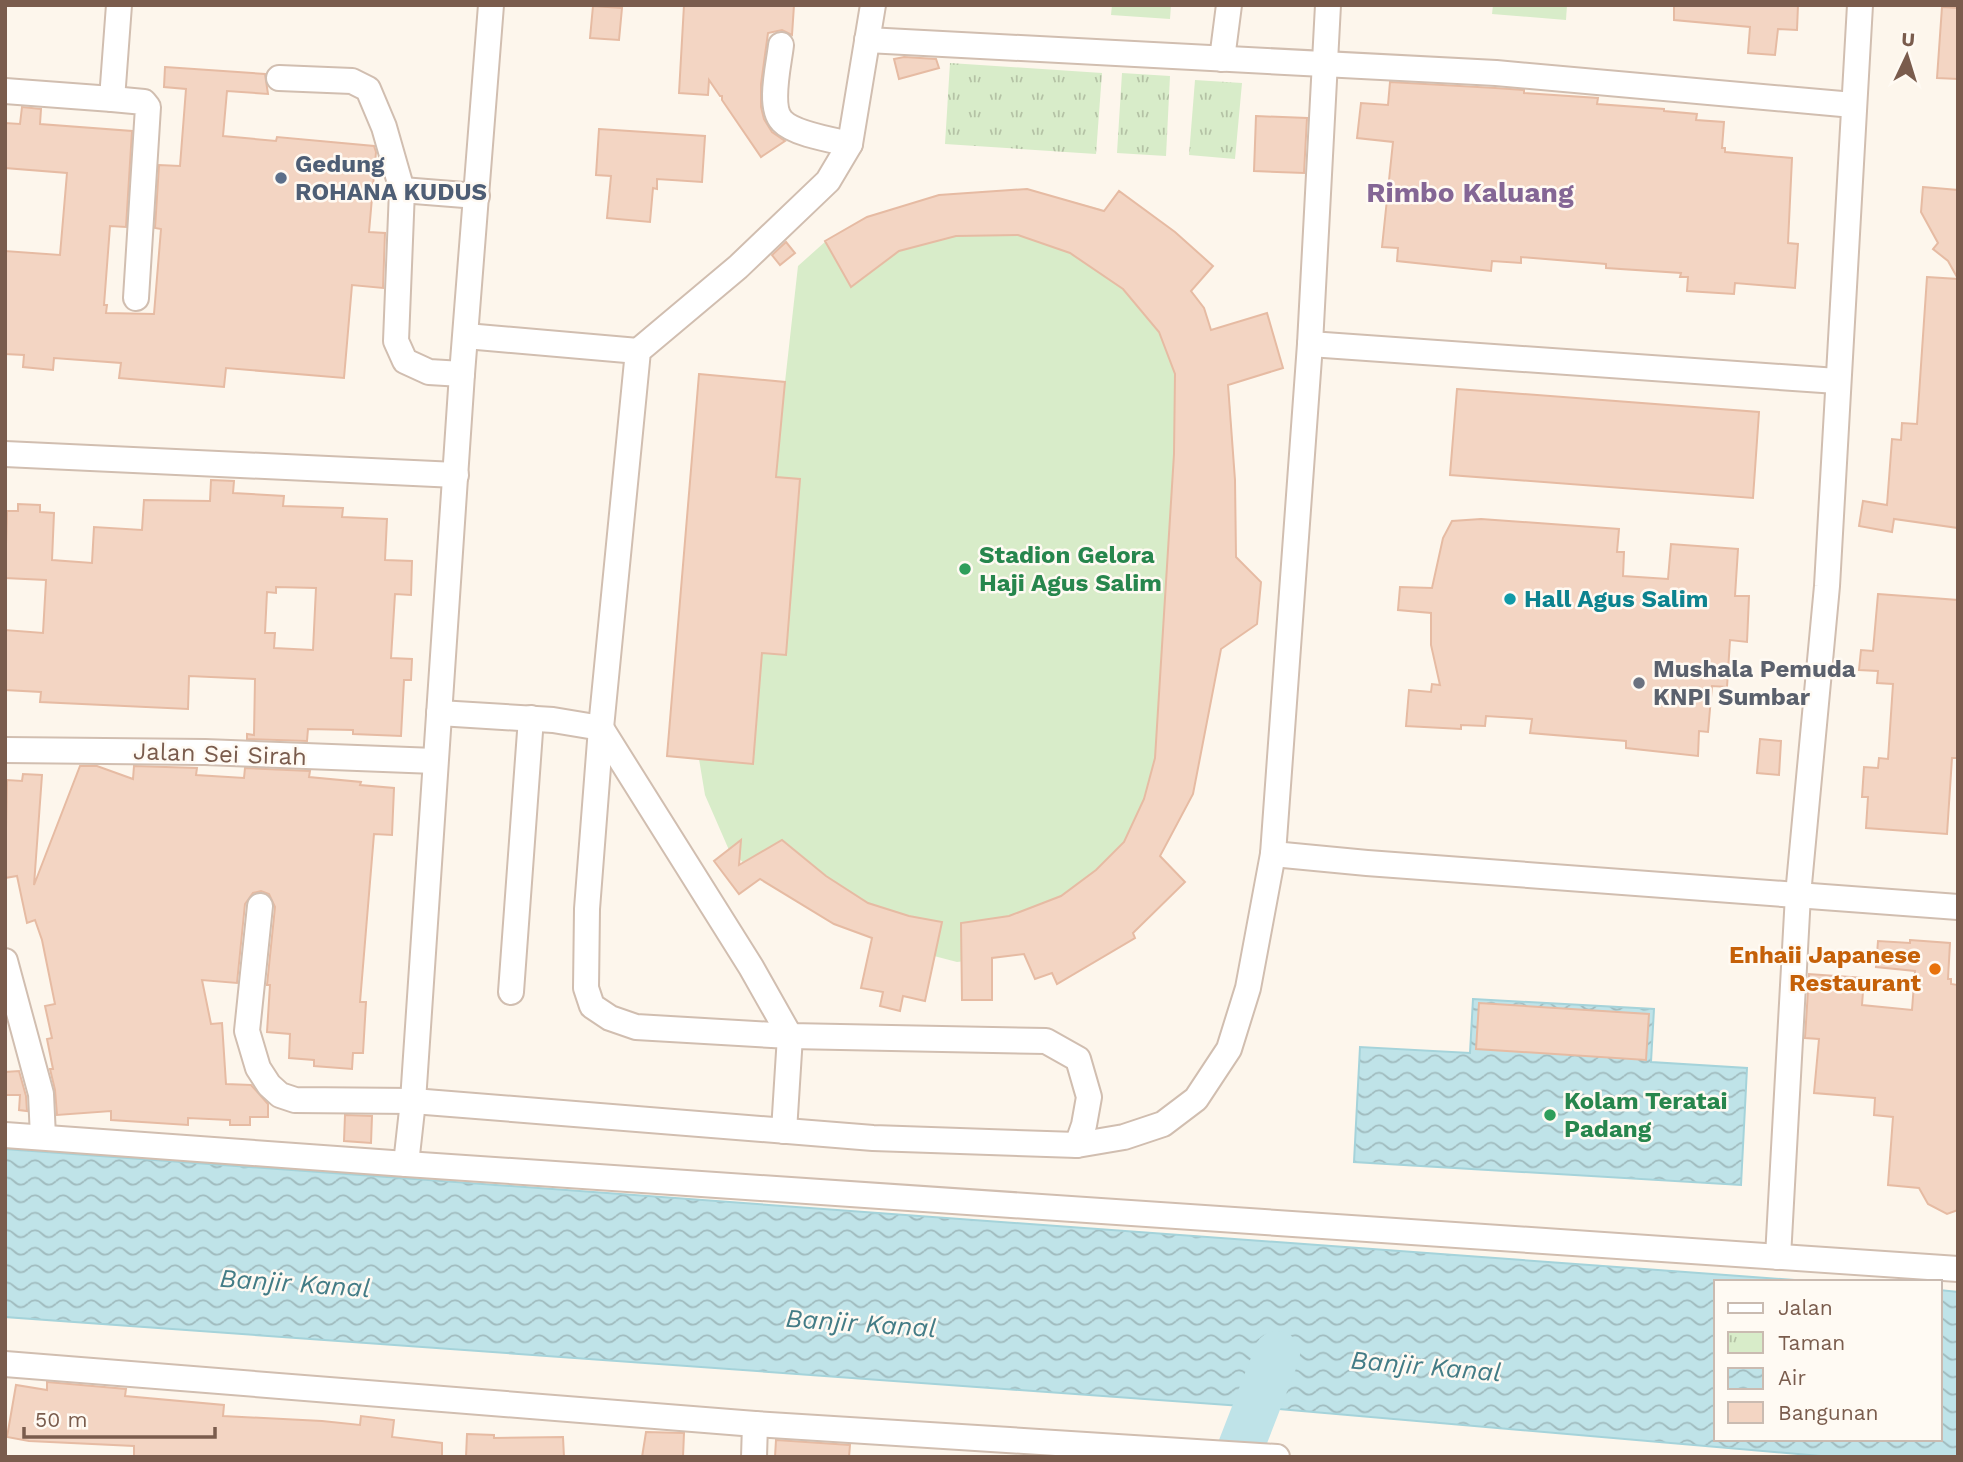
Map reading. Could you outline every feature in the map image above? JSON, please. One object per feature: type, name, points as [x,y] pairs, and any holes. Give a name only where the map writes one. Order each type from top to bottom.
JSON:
[{"type":"street","points":[[112,99],[119,5]]},
{"type":"street","points":[[406,1164],[413,1101],[462,374],[491,5]]},
{"type":"street","points":[[873,5],[850,144],[828,181],[738,267],[638,351],[601,728],[587,909],[586,988],[592,1006],[610,1018],[636,1027],[790,1036],[1046,1041],[1077,1059],[1089,1097],[1077,1145]]},
{"type":"street","points":[[1222,59],[1229,5]]},
{"type":"street","points":[[260,906],[238,1035],[269,1085],[280,1095],[295,1100],[413,1101],[873,1138],[1077,1145],[1124,1137],[1163,1124],[1196,1099],[1229,1049],[1248,988],[1273,854],[1310,344],[1328,5]]},
{"type":"street","points":[[1778,1257],[1798,895],[1827,586],[1860,5]]},
{"type":"street","points":[[867,40],[1496,73],[1853,105]]},
{"type":"street","points":[[781,45],[775,97],[776,111],[782,121],[798,130],[850,144]]},
{"type":"street","points":[[279,78],[352,80],[368,89],[376,104],[402,190],[396,341],[405,362],[429,372],[462,374]]},
{"type":"street","points":[[5,91],[144,102],[148,107],[136,298]]},
{"type":"street","points":[[402,190],[477,196]]},
{"type":"street","points":[[466,336],[638,351]]},
{"type":"street","points":[[1310,344],[1837,381]]},
{"type":"street","points":[[5,454],[456,475]]},
{"type":"street","points":[[439,713],[531,718],[601,728]]},
{"type":"street","points":[[511,992],[531,718]]},
{"type":"street","points":[[601,728],[751,967],[790,1036],[784,1131]]},
{"type":"street","name":"Jalan Sei Sirah","points":[[5,750],[205,752],[435,761]]},
{"type":"street","points":[[1273,854],[1958,907]]},
{"type":"street","points":[[5,961],[41,1094],[43,1137]]},
{"type":"street","points":[[5,1135],[1958,1269]]},
{"type":"street","points":[[5,1364],[755,1424],[1277,1457]]},
{"type":"street","points":[[754,1457],[755,1424]]},
{"type":"green space","points":[[1112,5],[1171,5],[1170,19],[1111,15]]},
{"type":"green space","points":[[1493,5],[1567,5],[1566,20],[1492,14]]},
{"type":"green space","points":[[950,63],[1102,73],[1096,154],[945,144]]},
{"type":"green space","points":[[1122,73],[1170,76],[1166,156],[1117,153]]},
{"type":"green space","points":[[1195,80],[1242,83],[1235,159],[1189,155]]},
{"type":"green space","name":"Stadion Gelora Haji Agus Salim","points":[[1027,189],[1100,209],[1154,245],[1204,308],[1229,390],[1235,480],[1236,557],[1261,582],[1257,624],[1221,649],[1193,795],[1162,853],[1133,892],[1028,954],[957,962],[892,945],[834,924],[769,885],[729,850],[705,795],[699,759],[667,756],[699,374],[785,382],[798,266],[826,241],[868,217],[939,195]]},
{"type":"water","name":"Kolam Teratai Padang","points":[[1473,999],[1654,1009],[1651,1062],[1747,1068],[1741,1185],[1354,1162],[1360,1047],[1470,1053]]},
{"type":"water","name":"Banjir Kanal","points":[[5,1149],[1795,1280],[1714,1280],[1714,1441],[1942,1441],[1942,1290],[1958,1292],[1958,1457],[1832,1457],[1256,1407],[5,1317]]},
{"type":"building","points":[[684,5],[794,5],[792,35],[782,30],[768,33],[761,84],[764,119],[772,132],[785,141],[761,157],[709,80],[708,95],[679,93]]},
{"type":"building","points":[[1674,5],[1798,5],[1797,30],[1778,29],[1775,55],[1748,53],[1750,27],[1674,20]]},
{"type":"building","points":[[593,6],[622,8],[619,40],[590,38]]},
{"type":"building","points":[[1942,7],[1958,8],[1958,79],[1937,78]]},
{"type":"building","points":[[894,59],[936,59],[939,68],[899,79]]},
{"type":"building","points":[[165,67],[265,74],[268,94],[227,91],[223,136],[276,141],[277,137],[374,146],[376,152],[369,232],[385,233],[383,288],[352,285],[344,378],[226,368],[224,387],[119,378],[121,363],[54,358],[53,370],[23,367],[24,355],[5,354],[5,251],[60,255],[67,173],[5,168],[5,123],[20,124],[22,107],[41,109],[40,124],[132,131],[126,227],[110,226],[104,305],[107,305],[106,313],[154,314],[161,229],[155,228],[159,165],[180,166],[186,89],[164,87]]},
{"type":"building","points":[[1390,82],[1524,90],[1524,93],[1598,98],[1597,104],[1664,109],[1697,114],[1696,120],[1724,122],[1722,148],[1725,148],[1725,152],[1792,158],[1788,243],[1798,244],[1795,288],[1735,283],[1734,294],[1687,291],[1688,277],[1680,277],[1681,273],[1606,268],[1606,264],[1521,257],[1521,263],[1492,261],[1491,271],[1397,261],[1398,248],[1382,247],[1393,142],[1357,138],[1361,103],[1388,105]]},
{"type":"building","points":[[1256,116],[1307,118],[1304,173],[1254,171]]},
{"type":"building","points":[[599,129],[705,136],[702,182],[657,179],[657,189],[653,188],[650,222],[607,218],[611,176],[596,175]]},
{"type":"building","points":[[1923,187],[1958,190],[1958,279],[1948,261],[1933,249],[1938,243],[1921,212]]},
{"type":"building","points":[[1027,189],[1104,211],[1119,191],[1175,232],[1213,266],[1191,291],[1204,308],[1211,330],[1267,313],[1283,368],[1228,385],[1235,480],[1236,557],[1261,582],[1257,624],[1221,649],[1193,794],[1160,856],[1185,882],[1133,933],[1135,938],[1057,984],[1052,973],[1035,979],[1024,954],[992,958],[992,1000],[962,1000],[961,923],[1009,916],[1061,896],[1096,870],[1124,842],[1144,799],[1155,758],[1174,454],[1175,374],[1159,332],[1123,289],[1070,253],[1018,235],[956,236],[899,251],[851,287],[825,241],[867,217],[939,195]]},
{"type":"building","points":[[786,242],[795,253],[780,265],[772,255]]},
{"type":"building","points":[[1927,277],[1958,279],[1958,528],[1894,519],[1892,532],[1859,526],[1863,501],[1887,505],[1892,439],[1901,440],[1902,423],[1917,424]]},
{"type":"building","points":[[699,374],[785,382],[776,477],[800,479],[786,655],[762,653],[753,764],[667,756]]},
{"type":"building","points":[[1457,389],[1759,412],[1753,498],[1450,475]]},
{"type":"building","points":[[211,480],[234,481],[233,493],[284,496],[283,506],[343,508],[342,517],[387,519],[385,560],[412,561],[411,595],[395,594],[391,658],[412,659],[411,680],[404,680],[401,736],[353,734],[353,730],[308,729],[307,741],[247,739],[247,734],[254,735],[255,679],[189,676],[188,709],[40,702],[41,692],[5,690],[5,630],[43,633],[46,580],[5,578],[7,511],[18,511],[18,504],[40,505],[40,512],[54,513],[52,560],[92,563],[94,527],[142,530],[144,500],[210,501]],"holes":[[[276,587],[316,588],[313,650],[274,648],[275,633],[265,633],[267,592],[276,593]]]},
{"type":"building","points":[[1481,519],[1619,529],[1617,552],[1624,552],[1623,576],[1668,579],[1671,544],[1738,549],[1735,596],[1749,596],[1747,642],[1730,640],[1727,687],[1712,686],[1708,732],[1699,731],[1698,756],[1626,748],[1626,741],[1530,733],[1532,719],[1486,716],[1485,726],[1461,725],[1461,729],[1406,726],[1409,690],[1431,692],[1432,684],[1440,685],[1431,645],[1431,613],[1398,610],[1400,587],[1432,588],[1443,538],[1452,521]]},
{"type":"building","points":[[1878,594],[1958,600],[1958,758],[1952,758],[1947,834],[1866,828],[1868,797],[1862,797],[1864,767],[1878,768],[1879,758],[1888,759],[1893,684],[1877,683],[1878,671],[1859,670],[1861,650],[1873,651]]},
{"type":"building","points":[[1760,739],[1781,741],[1779,775],[1757,773]]},
{"type":"building","points":[[80,766],[97,766],[133,779],[134,766],[197,768],[196,775],[244,778],[245,768],[310,771],[309,777],[394,788],[392,835],[374,834],[360,1002],[366,1002],[363,1053],[353,1053],[352,1069],[314,1066],[314,1060],[289,1058],[290,1034],[267,1032],[270,985],[267,985],[275,907],[269,894],[261,891],[253,893],[245,904],[237,983],[202,980],[211,1024],[222,1023],[226,1084],[251,1085],[268,1104],[268,1117],[250,1117],[250,1125],[230,1125],[230,1120],[188,1118],[188,1125],[111,1120],[111,1111],[57,1115],[47,1039],[52,1038],[45,1006],[55,1004],[42,940],[35,920],[27,923],[17,876],[5,878],[7,780],[22,781],[23,774],[42,775],[34,885]]},
{"type":"building","points":[[741,840],[739,865],[782,840],[826,876],[868,903],[909,916],[942,922],[925,1001],[903,996],[900,1011],[880,1006],[883,992],[861,988],[872,938],[834,924],[760,879],[739,894],[714,861]]},
{"type":"building","points":[[1910,940],[1950,943],[1948,979],[1951,979],[1951,984],[1958,985],[1958,1210],[1947,1214],[1928,1204],[1919,1188],[1888,1185],[1893,1117],[1874,1115],[1875,1098],[1814,1093],[1819,1039],[1805,1038],[1809,974],[1864,978],[1862,1005],[1912,1010],[1915,971],[1876,967],[1878,941],[1910,943]]},
{"type":"building","points":[[1479,1003],[1649,1014],[1646,1060],[1476,1049]]},
{"type":"building","points":[[19,1071],[27,1111],[19,1110],[20,1095],[5,1095],[5,1072]]},
{"type":"building","points":[[345,1115],[372,1116],[371,1143],[344,1141]]},
{"type":"building","points":[[47,1382],[126,1389],[125,1396],[224,1405],[223,1416],[360,1425],[361,1416],[394,1420],[392,1437],[442,1443],[442,1457],[134,1457],[134,1446],[29,1441],[7,1437],[16,1385],[47,1390]]},
{"type":"building","points":[[646,1432],[684,1433],[683,1457],[642,1457]]},
{"type":"building","points":[[467,1434],[494,1435],[494,1438],[563,1437],[564,1457],[466,1457]]},
{"type":"building","points":[[776,1440],[850,1445],[849,1457],[775,1457]]},
{"type":"waterway","points":[[1237,1457],[1277,1354]]},
{"type":"place","name":"Gedung ROHANA KUDUS","points":[[281,178]]},
{"type":"place","name":"Stadion Gelora Haji Agus Salim","points":[[965,569]]},
{"type":"place","name":"Hall Agus Salim","points":[[1510,599]]},
{"type":"place","name":"Mushala Pemuda KNPI Sumbar","points":[[1639,683]]},
{"type":"place","name":"Enhaii Japanese Restaurant","points":[[1935,969]]},
{"type":"place","name":"Kolam Teratai Padang","points":[[1550,1115]]},
{"type":"district","name":"Rimbo Kaluang","points":[[1470,192]]}]
